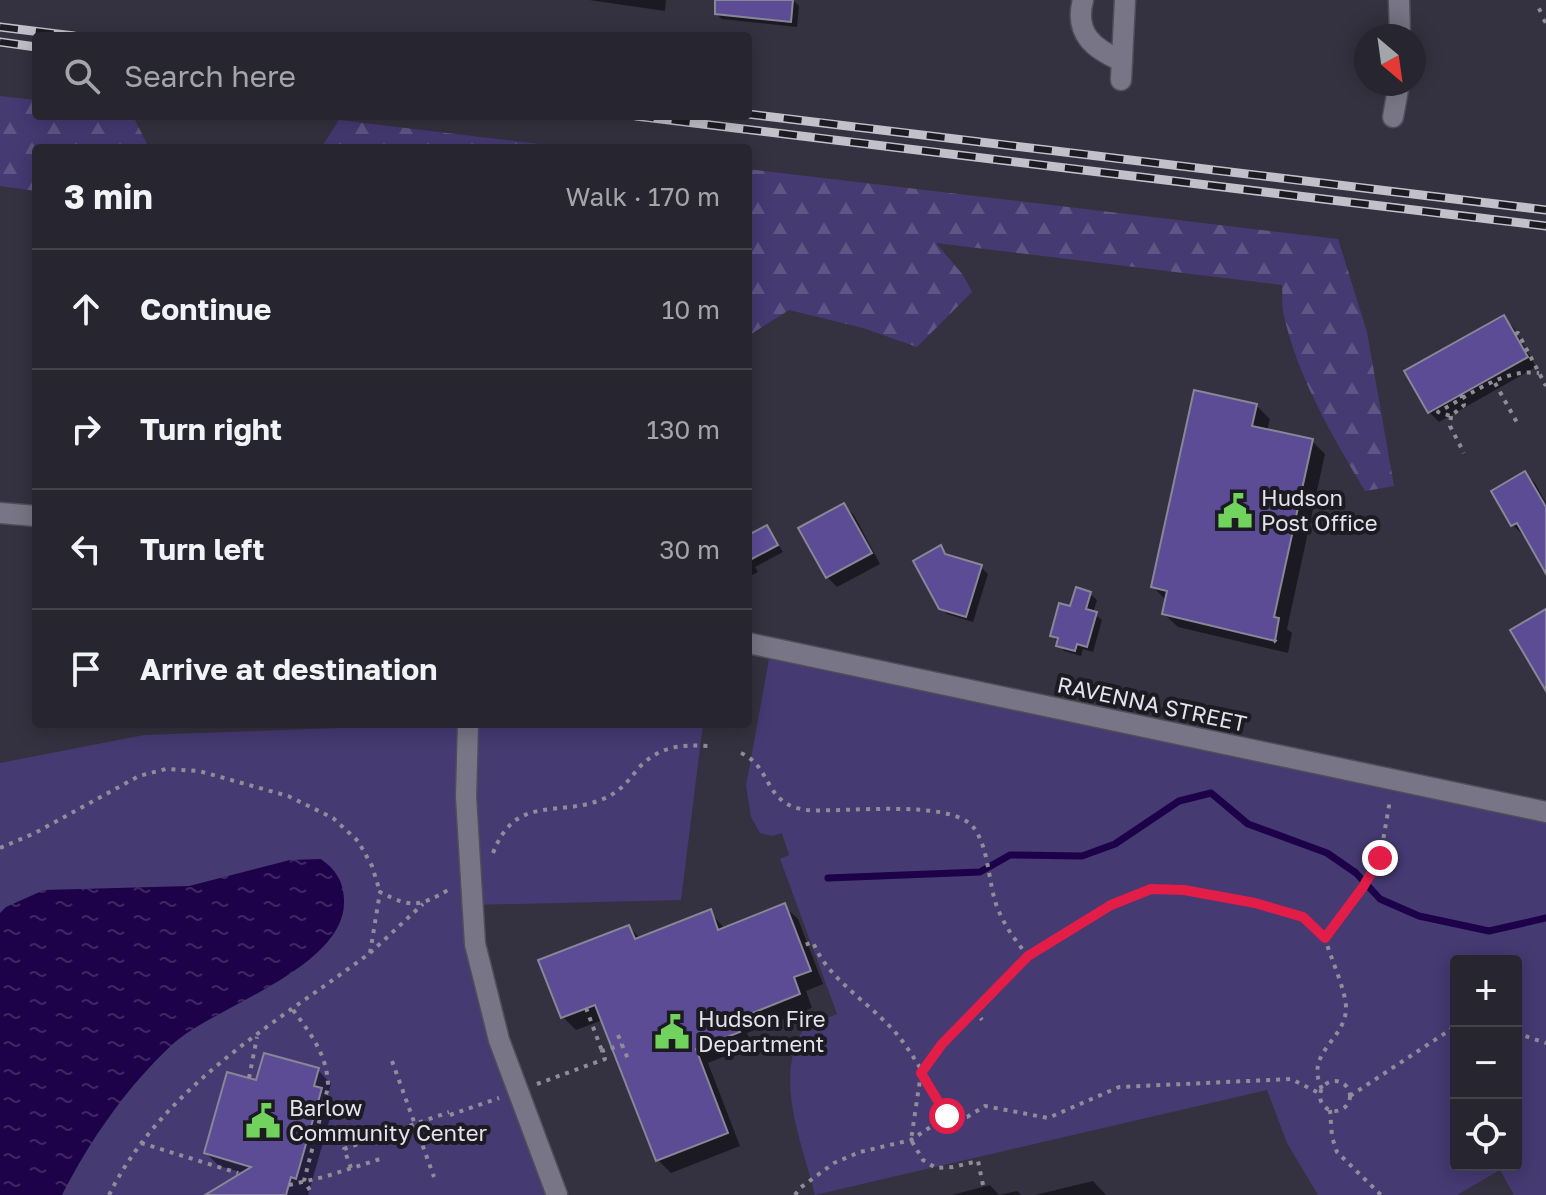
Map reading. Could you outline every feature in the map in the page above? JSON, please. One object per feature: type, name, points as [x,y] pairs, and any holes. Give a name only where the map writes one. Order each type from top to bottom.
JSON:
[{"type":"street","points":[[1083,0],[1081,10],[1086,37],[1121,71],[1125,0]]},
{"type":"street","points":[[1399,0],[1400,24]]},
{"type":"street","points":[[1393,117],[1397,96]]},
{"type":"street","points":[[0,513],[32,516]]},
{"type":"street","name":"RAVENNA STREET","points":[[752,644],[1546,812]]},
{"type":"street","points":[[468,728],[466,797],[475,944],[499,1040],[557,1195]]},
{"type":"path","points":[[1538,11],[1546,7]]},
{"type":"path","points":[[1515,334],[1518,333],[1546,386]]},
{"type":"path","points":[[1503,371],[1506,377]]},
{"type":"path","points":[[1451,416],[1437,410],[1506,377],[1525,371],[1539,373]]},
{"type":"path","points":[[1495,382],[1519,426]]},
{"type":"path","points":[[1462,397],[1464,405],[1451,416],[1450,426],[1464,453]]},
{"type":"path","points":[[488,864],[499,836],[516,818],[548,808],[600,801],[627,783],[654,754],[681,744],[709,746]]},
{"type":"path","points":[[741,753],[755,762],[781,802],[791,807],[808,810],[911,808],[964,819],[974,827],[981,842],[996,904],[1008,929],[1028,956]]},
{"type":"path","points":[[0,848],[35,833],[139,776],[166,769],[199,771],[288,796],[333,818],[358,841],[372,866],[380,892],[370,953]]},
{"type":"path","points":[[1325,938],[1380,858],[1394,780]]},
{"type":"path","points":[[983,1185],[978,1161],[936,1168],[923,1160],[911,1140],[921,1073],[942,1044],[1028,956],[1111,905],[1151,889],[1184,890],[1255,903],[1303,917],[1325,938],[1346,1009],[1342,1023],[1318,1064],[1323,1103],[1330,1110],[1332,1137],[1337,1152],[1381,1195]]},
{"type":"path","points":[[109,1195],[141,1143],[182,1096],[257,1035],[370,953],[423,904],[448,890]]},
{"type":"path","points":[[380,892],[409,904],[423,904]]},
{"type":"path","points":[[802,946],[813,942],[820,960],[903,1041],[947,1116]]},
{"type":"path","points":[[586,1008],[602,1051]]},
{"type":"path","points":[[293,1010],[312,1036],[328,1073],[328,1087],[304,1181],[313,1195]]},
{"type":"path","points":[[975,1010],[982,1020]]},
{"type":"path","points":[[1330,1110],[1344,1108],[1350,1096],[1454,1027]]},
{"type":"path","points":[[249,1078],[257,1035]]},
{"type":"path","points":[[618,1035],[628,1059]]},
{"type":"path","points":[[1522,1035],[1546,1043]]},
{"type":"path","points":[[392,1061],[434,1177]]},
{"type":"path","points":[[795,1195],[817,1175],[848,1156],[911,1140],[947,1116],[967,1117],[985,1106],[1048,1118],[1119,1087],[1291,1079],[1322,1092]]},
{"type":"path","points":[[1322,1092],[1329,1082],[1339,1081],[1347,1087],[1350,1096]]},
{"type":"path","points":[[351,1168],[344,1149],[449,1112]]},
{"type":"path","points":[[141,1143],[238,1173]]},
{"type":"path","points":[[289,1185],[380,1159]]},
{"type":"green space","points":[[0,96],[32,100],[32,120],[135,120],[147,144],[32,144],[32,190],[0,186]]},
{"type":"green space","points":[[339,120],[539,144],[324,144]]},
{"type":"green space","points":[[752,169],[1338,239],[1367,332],[1394,486],[1365,491],[1341,450],[1298,362],[1283,312],[1282,285],[936,243],[963,275],[972,292],[917,347],[863,328],[789,310],[752,333]]},
{"type":"green space","points":[[771,648],[1546,812],[1546,1195],[1514,1195],[1501,1171],[1522,1171],[1522,955],[1450,955],[1450,1171],[1498,1171],[1457,1195],[1318,1195],[1287,1143],[1267,1090],[815,1195],[792,1104],[791,1068],[795,1047],[804,1027],[837,1014],[780,859],[789,855],[782,833],[772,836],[760,833],[751,817],[746,786]]},
{"type":"green space","points":[[341,728],[702,728],[681,900],[472,905],[475,944],[557,1195],[0,1195],[0,763],[144,735]]},
{"type":"water","points":[[321,859],[338,876],[344,899],[340,923],[325,945],[276,983],[193,1029],[157,1059],[111,1114],[62,1195],[0,1195],[0,913],[6,907],[44,890],[189,886],[290,860]]},
{"type":"building","points":[[715,0],[793,0],[791,22],[715,14]]},
{"type":"building","points":[[1504,315],[1528,357],[1428,413],[1404,371]]},
{"type":"building","points":[[1194,390],[1257,404],[1252,426],[1313,439],[1274,617],[1279,618],[1275,641],[1162,614],[1167,591],[1151,587]]},
{"type":"building","points":[[1525,471],[1546,507],[1546,574],[1517,523],[1511,526],[1491,491]]},
{"type":"building","points":[[844,503],[872,553],[826,578],[798,528]]},
{"type":"building","points":[[767,525],[778,545],[752,559],[752,533]]},
{"type":"building","points":[[941,545],[945,554],[982,565],[966,617],[939,609],[913,561]]},
{"type":"building","points":[[1076,587],[1091,592],[1086,609],[1097,612],[1087,647],[1077,644],[1075,651],[1056,646],[1058,638],[1050,636],[1059,603],[1070,606]]},
{"type":"building","points":[[1546,609],[1546,691],[1510,630]]},
{"type":"building","name":"Hudson Fire Department","points":[[785,903],[811,971],[794,977],[800,994],[735,1020],[740,1032],[696,1049],[728,1133],[656,1161],[595,1005],[561,1018],[538,960],[629,925],[635,939],[711,909],[718,930]]},
{"type":"building","name":"Barlow Community Center","points":[[264,1053],[319,1068],[314,1086],[322,1088],[296,1179],[291,1177],[286,1195],[205,1195],[251,1167],[204,1153],[227,1072],[256,1080]]},
{"type":"waterway","points":[[828,878],[980,872],[1010,855],[1082,856],[1115,844],[1179,801],[1211,793],[1248,824],[1327,853],[1356,873],[1380,899],[1419,916],[1489,931],[1546,918]]},
{"type":"railway","points":[[0,27],[41,32]]},
{"type":"railway","points":[[0,42],[32,46]]},
{"type":"railway","points":[[752,114],[1546,210]]},
{"type":"railway","points":[[669,120],[1546,226]]},
{"type":"place","name":"Hudson Post Office","points":[[1235,511]]},
{"type":"place","name":"Hudson Fire Department","points":[[672,1032]]},
{"type":"place","name":"Barlow Community Center","points":[[263,1121]]},
{"type":"route","points":[[947,1116],[921,1073],[942,1044],[1028,956],[1111,905],[1151,889],[1184,890],[1255,903],[1303,917],[1325,938],[1363,887],[1380,858]]}]
